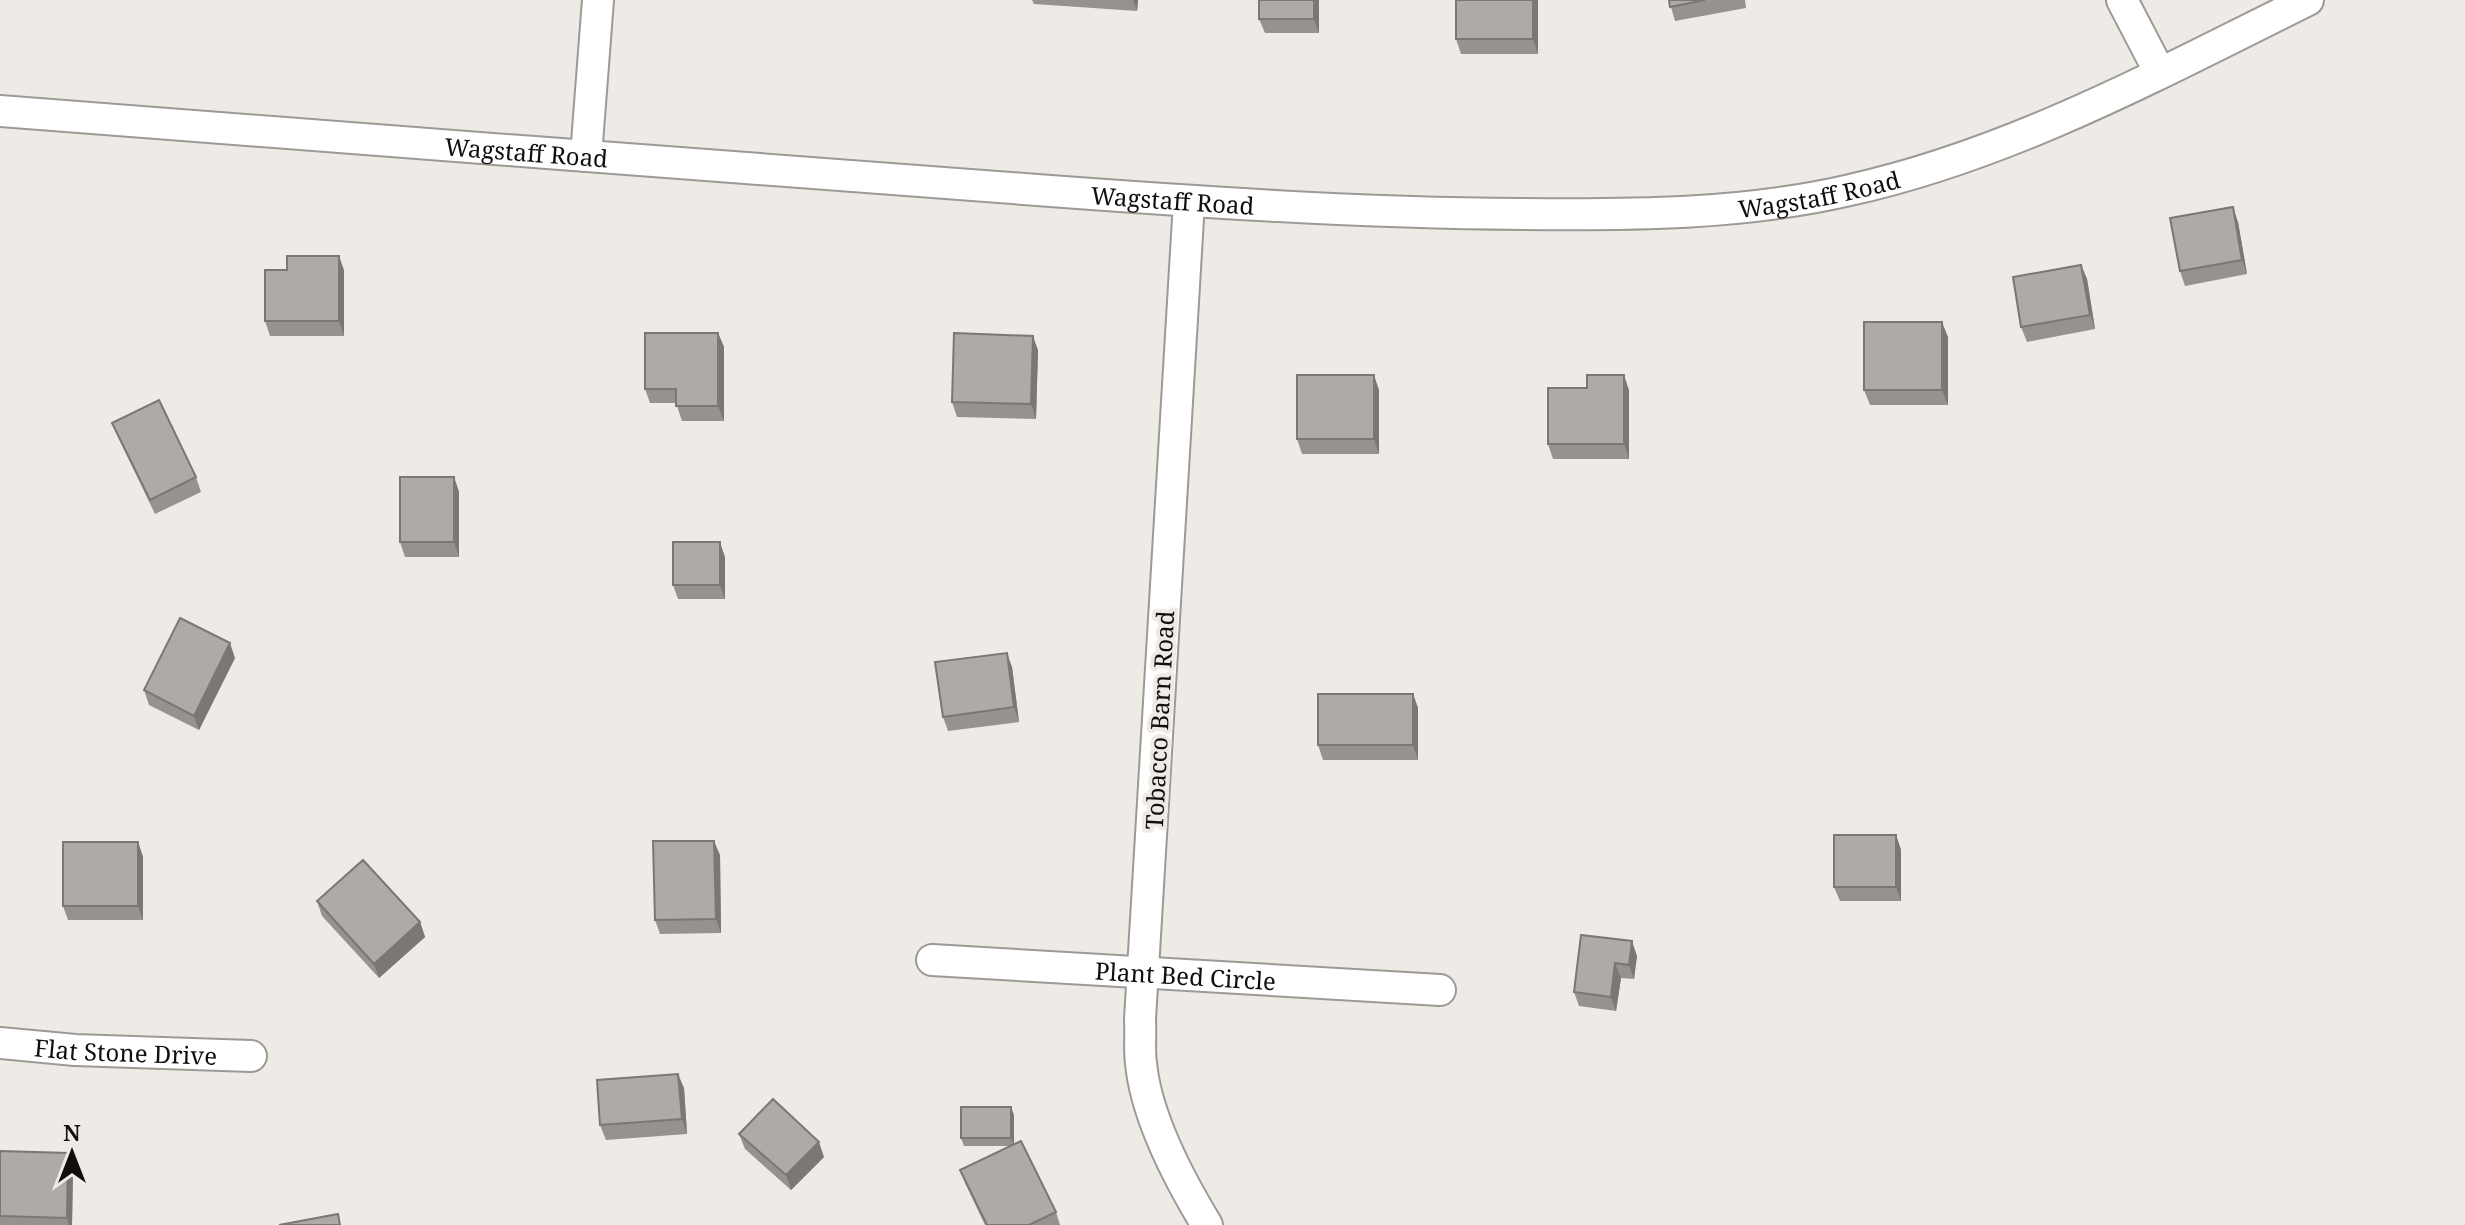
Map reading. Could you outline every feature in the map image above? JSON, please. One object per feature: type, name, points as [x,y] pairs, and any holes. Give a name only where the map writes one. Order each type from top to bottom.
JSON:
[{"type":"street","points":[[586,156],[598,0]]},
{"type":"street","points":[[2122,0],[2160,73]]},
{"type":"street","name":"Wagstaff Road","points":[[0,111],[1189,202],[1431,213],[1650,214],[1755,206],[1846,192],[1927,170],[2041,128],[2308,0]]},
{"type":"street","name":"Tobacco Barn Road","points":[[1189,202],[1143,974],[1141,1065],[1170,1156],[1207,1225]]},
{"type":"street","name":"Plant Bed Circle","points":[[932,960],[1440,990]]},
{"type":"street","name":"Flat Stone Drive","points":[[0,1043],[75,1050],[251,1056]]},
{"type":"building","points":[[1259,0],[1314,0],[1314,19],[1259,19]]},
{"type":"building","points":[[1456,0],[1533,0],[1533,39],[1456,39]]},
{"type":"building","points":[[1669,0],[1705,0],[1670,7]]},
{"type":"building","points":[[2233,207],[2242,260],[2180,271],[2170,218]]},
{"type":"building","points":[[287,256],[339,256],[339,321],[265,321],[265,270],[287,270]]},
{"type":"building","points":[[2081,265],[2090,315],[2021,327],[2013,277]]},
{"type":"building","points":[[1864,322],[1942,322],[1942,390],[1864,390]]},
{"type":"building","points":[[645,333],[718,333],[718,406],[676,406],[676,389],[645,389]]},
{"type":"building","points":[[954,333],[1033,336],[1031,404],[952,402]]},
{"type":"building","points":[[1297,375],[1374,375],[1374,439],[1297,439]]},
{"type":"building","points":[[1587,375],[1624,375],[1624,444],[1548,444],[1548,388],[1587,388]]},
{"type":"building","points":[[159,400],[196,477],[150,500],[112,423]]},
{"type":"building","points":[[400,477],[454,477],[454,542],[400,542]]},
{"type":"building","points":[[673,542],[720,542],[720,585],[673,585]]},
{"type":"building","points":[[180,618],[230,643],[194,716],[144,690]]},
{"type":"building","points":[[1007,653],[1014,707],[943,717],[935,662]]},
{"type":"building","points":[[1318,694],[1413,694],[1413,745],[1318,745]]},
{"type":"building","points":[[1834,835],[1896,835],[1896,887],[1834,887]]},
{"type":"building","points":[[653,841],[714,841],[716,919],[655,920]]},
{"type":"building","points":[[63,842],[138,842],[138,906],[63,906]]},
{"type":"building","points":[[363,860],[420,922],[374,964],[317,901]]},
{"type":"building","points":[[1581,935],[1632,941],[1629,965],[1615,963],[1611,997],[1574,992]]},
{"type":"building","points":[[678,1074],[682,1119],[600,1125],[597,1080]]},
{"type":"building","points":[[773,1099],[819,1142],[786,1175],[739,1134]]},
{"type":"building","points":[[961,1107],[1011,1107],[1011,1138],[961,1138]]},
{"type":"building","points":[[1021,1141],[1056,1212],[1029,1225],[987,1225],[960,1170]]},
{"type":"building","points":[[0,1151],[68,1153],[67,1218],[0,1216]]},
{"type":"building","points":[[338,1214],[340,1225],[279,1225]]}]
